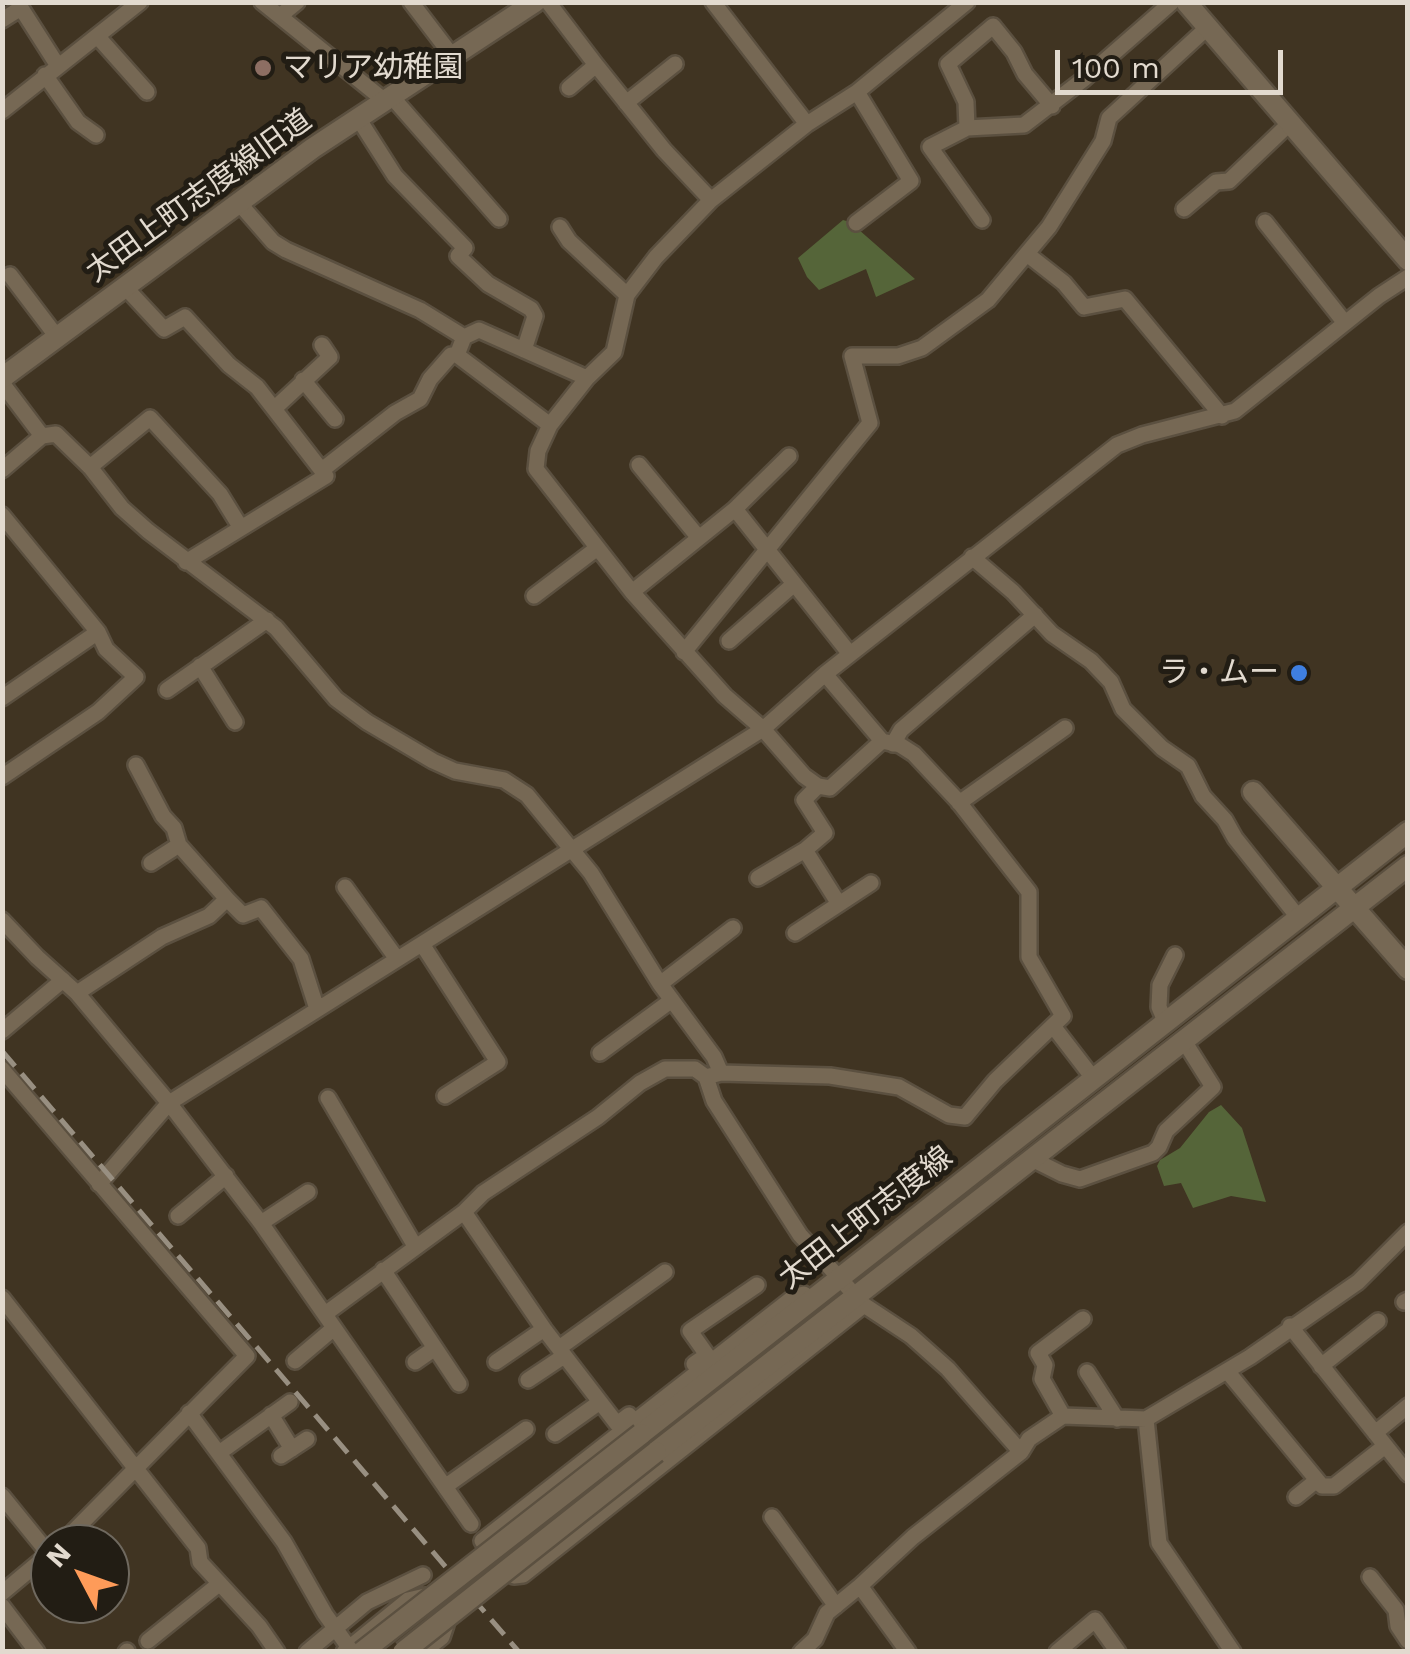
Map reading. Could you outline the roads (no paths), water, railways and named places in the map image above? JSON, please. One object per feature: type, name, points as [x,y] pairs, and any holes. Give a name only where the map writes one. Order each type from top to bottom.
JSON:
[{"type":"main road","name":"太田上町志度線旧道","points":[[2,381],[239,202],[535,2]]},
{"type":"main road","points":[[1186,2],[1408,260]]},
{"type":"main road","points":[[1253,792],[1408,969]]},
{"type":"main road","name":"太田上町志度線","points":[[350,1648],[640,1434],[1408,832]]},
{"type":"main road","name":"太田上町志度線","points":[[404,1652],[656,1452],[859,1300],[1032,1158],[1408,866]]},
{"type":"street","points":[[2,111],[140,2]]},
{"type":"street","points":[[262,2],[388,99],[499,219]]},
{"type":"street","points":[[280,16],[297,2]]},
{"type":"street","points":[[412,2],[453,56]]},
{"type":"street","points":[[548,2],[664,150],[711,200]]},
{"type":"street","points":[[713,2],[807,124]]},
{"type":"street","points":[[938,2],[950,17]]},
{"type":"street","points":[[967,2],[857,92],[807,124],[711,200],[656,257],[627,295],[614,352],[550,425],[538,451],[536,470],[684,652],[818,786],[830,788],[1035,616]]},
{"type":"street","points":[[982,220],[930,147],[967,128],[1024,125],[1052,106],[1172,2]]},
{"type":"street","points":[[2,20],[24,5],[78,122],[96,136]]},
{"type":"street","points":[[967,128],[966,102],[948,64],[992,26],[1052,106]]},
{"type":"street","points":[[684,652],[870,423],[852,356],[898,356],[922,348],[988,300],[1049,227],[1103,141],[1109,118],[1208,28]]},
{"type":"street","points":[[98,36],[146,92]]},
{"type":"street","points":[[626,103],[674,64]]},
{"type":"street","points":[[568,88],[596,65]]},
{"type":"street","points":[[856,223],[910,181],[857,92]]},
{"type":"street","points":[[358,118],[395,176],[465,248],[458,256],[488,284],[532,310],[535,316],[524,350]]},
{"type":"street","points":[[1184,209],[1216,182],[1229,181],[1290,123]]},
{"type":"street","points":[[239,202],[273,242],[286,250],[420,310],[464,337]]},
{"type":"street","points":[[1265,222],[1345,323]]},
{"type":"street","points":[[560,227],[569,241],[627,295]]},
{"type":"street","points":[[1027,254],[1064,283],[1084,307],[1125,299],[1222,416]]},
{"type":"street","points":[[10,276],[57,338]]},
{"type":"street","points":[[98,1184],[169,1103],[763,729],[824,674],[1117,445],[1235,411],[1408,277]]},
{"type":"street","points":[[125,287],[164,329],[185,318],[275,408],[326,476],[186,562]]},
{"type":"street","points":[[457,355],[464,337],[479,330],[588,378]]},
{"type":"street","points":[[275,408],[330,358],[322,345]]},
{"type":"street","points":[[322,470],[420,398],[451,354],[550,425]]},
{"type":"street","points":[[303,380],[334,419]]},
{"type":"street","points":[[2,381],[42,436]]},
{"type":"street","points":[[90,468],[150,418],[220,494],[241,528]]},
{"type":"street","points":[[2,470],[42,436],[56,434],[122,508],[186,562],[267,620],[336,699],[432,761],[455,771],[516,786],[591,873],[660,984],[714,1058],[714,1102],[782,1211],[859,1300],[911,1336],[948,1369],[1020,1452]]},
{"type":"street","points":[[632,592],[735,509],[790,456]]},
{"type":"street","points":[[640,465],[699,538]]},
{"type":"street","points":[[735,509],[850,654]]},
{"type":"street","points":[[2,515],[98,632],[106,649],[136,676],[98,712],[2,777]]},
{"type":"street","points":[[534,596],[596,548]]},
{"type":"street","points":[[972,556],[1014,592],[1052,634],[1091,662],[1111,682],[1122,709],[1162,748],[1188,766],[1202,796],[1298,916]]},
{"type":"street","points":[[728,641],[794,584]]},
{"type":"street","points":[[722,604],[742,628]]},
{"type":"street","points":[[167,690],[267,620]]},
{"type":"street","points":[[2,698],[98,632]]},
{"type":"street","points":[[200,666],[235,722]]},
{"type":"street","points":[[295,1361],[383,1270],[464,1212],[483,1193],[665,1069],[695,1069],[713,1075],[830,1076],[899,1087],[949,1114],[965,1116],[995,1081],[1063,1016],[1029,957],[1029,892],[959,803],[914,754],[887,742],[824,674]]},
{"type":"street","points":[[959,803],[1065,728]]},
{"type":"street","points":[[136,765],[163,816],[174,828],[179,845],[243,915],[261,908],[301,958],[317,1009]]},
{"type":"street","points":[[758,878],[825,833],[804,800],[818,786]]},
{"type":"street","points":[[151,863],[179,845]]},
{"type":"street","points":[[805,850],[839,904]]},
{"type":"street","points":[[796,933],[871,883]]},
{"type":"street","points":[[345,886],[396,959]]},
{"type":"street","points":[[77,993],[162,937],[209,916],[227,899]]},
{"type":"street","points":[[2,920],[77,993],[226,1176],[471,1524]]},
{"type":"street","points":[[660,984],[734,928]]},
{"type":"street","points":[[422,944],[498,1062],[445,1096]]},
{"type":"street","points":[[1165,1021],[1158,1008],[1160,985],[1175,955]]},
{"type":"street","points":[[2,1031],[63,980]]},
{"type":"street","points":[[600,1053],[672,1000]]},
{"type":"street","points":[[1054,1026],[1093,1078]]},
{"type":"street","points":[[1032,1158],[1080,1180],[1153,1153],[1166,1130],[1213,1086],[1184,1042]]},
{"type":"street","points":[[2,1069],[247,1356],[81,1524]]},
{"type":"street","points":[[328,1098],[415,1246]]},
{"type":"street","points":[[178,1216],[226,1176]]},
{"type":"street","points":[[261,1224],[308,1192]]},
{"type":"street","points":[[464,1212],[544,1329],[617,1424],[707,1355],[690,1331],[756,1285]]},
{"type":"street","points":[[801,1652],[815,1639],[827,1613],[913,1537],[1020,1452],[1029,1439],[1063,1416],[1146,1419],[1227,1370],[1363,1278],[1408,1232]]},
{"type":"street","points":[[383,1270],[459,1384]]},
{"type":"street","points":[[528,1380],[665,1272]]},
{"type":"street","points":[[812,1300],[804,1294],[795,1296],[482,1540],[514,1576],[523,1575],[859,1300]]},
{"type":"street","points":[[2,1298],[198,1548],[200,1562],[260,1626],[277,1652]]},
{"type":"street","points":[[1063,1416],[1042,1378],[1046,1365],[1038,1353],[1083,1318]]},
{"type":"street","points":[[1322,1366],[1378,1322]]},
{"type":"street","points":[[1290,1326],[1407,1471]]},
{"type":"street","points":[[496,1362],[544,1329]]},
{"type":"street","points":[[415,1362],[435,1348]]},
{"type":"street","points":[[1227,1370],[1322,1486],[1334,1486],[1408,1406]]},
{"type":"street","points":[[1087,1372],[1116,1419]]},
{"type":"street","points":[[219,1453],[290,1402]]},
{"type":"street","points":[[555,1434],[600,1402]]},
{"type":"street","points":[[190,1413],[284,1542],[334,1628],[350,1648],[408,1600],[426,1596],[446,1624],[442,1637],[423,1652]]},
{"type":"street","points":[[271,1415],[286,1453],[307,1438]]},
{"type":"street","points":[[1146,1419],[1159,1542],[1232,1652]]},
{"type":"street","points":[[446,1486],[526,1429]]},
{"type":"street","points":[[1296,1497],[1317,1480]]},
{"type":"street","points":[[2,1496],[30,1530]]},
{"type":"street","points":[[772,1518],[836,1606]]},
{"type":"street","points":[[2,1594],[30,1571]]},
{"type":"street","points":[[307,1652],[377,1596],[423,1576]]},
{"type":"street","points":[[1370,1578],[1396,1610],[1398,1626],[1408,1640]]},
{"type":"street","points":[[148,1641],[219,1584]]},
{"type":"street","points":[[860,1586],[908,1652]]},
{"type":"street","points":[[2,1606],[38,1652]]},
{"type":"street","points":[[1057,1652],[1095,1620],[1118,1652]]},
{"type":"railway","points":[[2,1051],[519,1652]]},
{"type":"place","name":"マリア幼稚園","points":[[263,68]]},
{"type":"place","name":"ラ・ムー","points":[[1299,673]]}]
